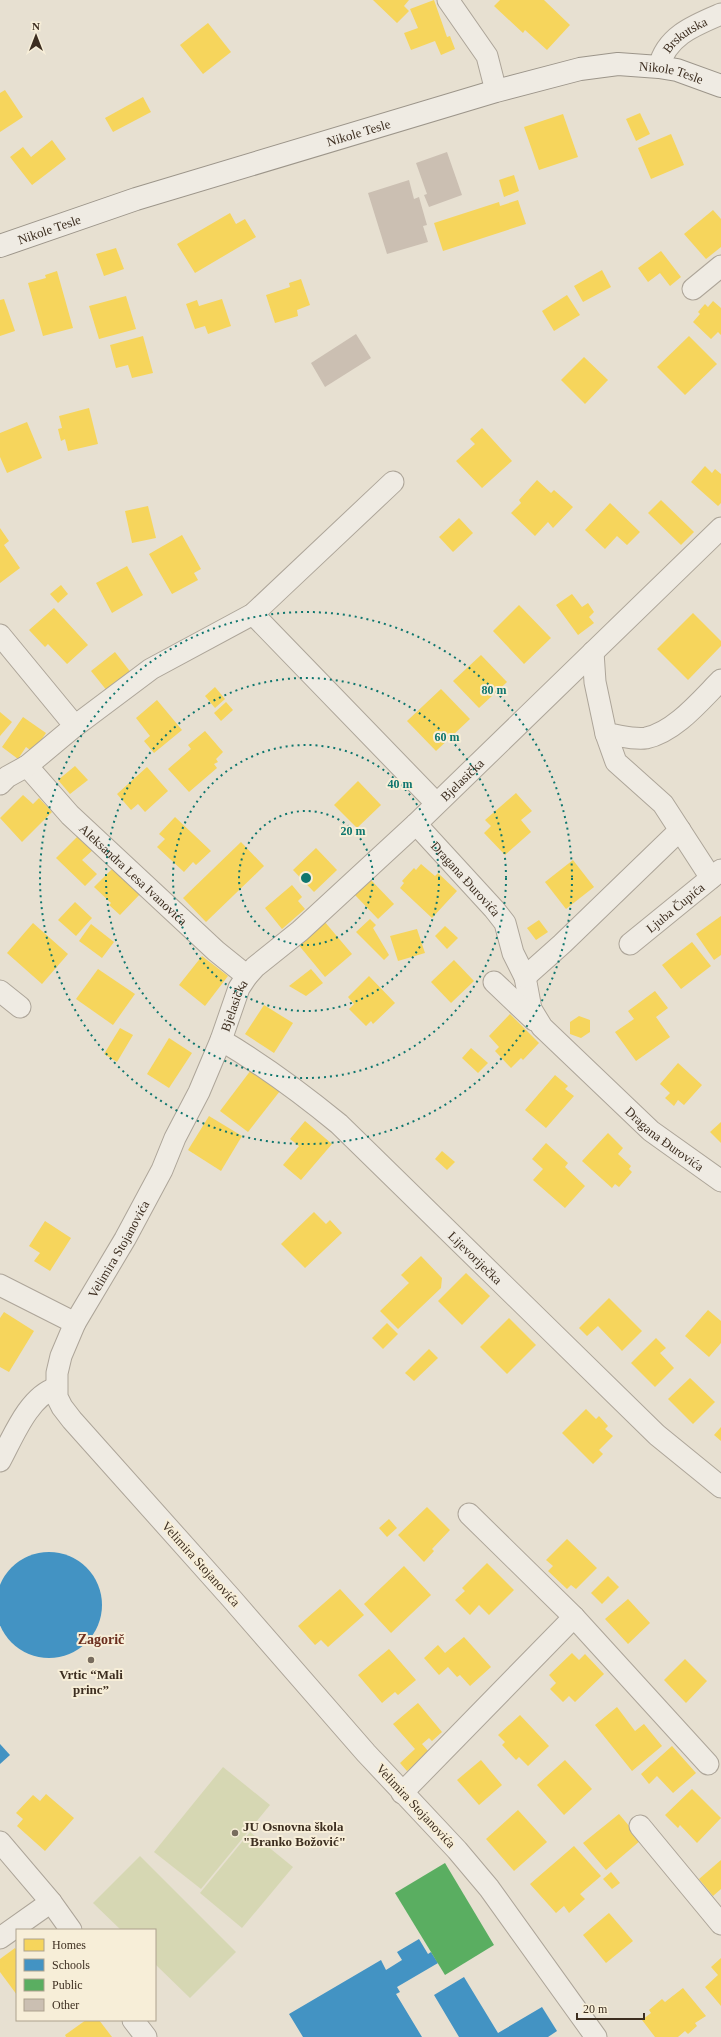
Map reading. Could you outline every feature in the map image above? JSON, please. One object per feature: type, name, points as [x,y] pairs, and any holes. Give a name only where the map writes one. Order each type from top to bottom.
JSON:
[{"type":"street","points":[[448,0],[487,56],[496,91]]},
{"type":"street","name":"Brskutska","points":[[659,67],[664,53],[676,38],[699,23],[721,14]]},
{"type":"street","name":"Nikole Tesle","points":[[1,240],[550,76],[600,66],[639,64],[677,70],[721,86]]},
{"type":"street","points":[[693,289],[721,266]]},
{"type":"street","points":[[0,784],[7,777],[27,766],[74,726],[151,669],[253,614],[393,482]]},
{"type":"street","name":"Bjelasička","points":[[221,1040],[239,988],[247,976],[300,931],[416,824],[592,652],[720,531]]},
{"type":"street","points":[[253,614],[436,803]]},
{"type":"street","points":[[0,635],[74,726]]},
{"type":"street","points":[[592,652],[595,682],[606,734],[616,762],[663,804],[680,830],[716,874]]},
{"type":"street","points":[[606,734],[645,738],[662,733],[691,710],[721,680]]},
{"type":"street","name":"Aleksandra Lesa Ivanovića","points":[[27,766],[70,815],[216,951],[247,976]]},
{"type":"street","name":"Dragana Đurovića","points":[[416,824],[505,923],[513,953],[525,977],[531,1009],[542,1027]]},
{"type":"street","points":[[525,977],[562,944],[680,830]]},
{"type":"street","name":"Ljuba Čupića","points":[[630,944],[716,874]]},
{"type":"street","name":"Dragana Đurovića","points":[[494,982],[651,1131],[721,1181]]},
{"type":"street","points":[[0,991],[20,1007]]},
{"type":"street","name":"Velimira Stojanovića","points":[[221,1040],[199,1092],[175,1138],[162,1170],[125,1239],[74,1323],[61,1356],[57,1374],[57,1397],[62,1407],[72,1420],[402,1793],[457,1850],[489,1888],[596,2037]]},
{"type":"street","name":"Lijevoriječka","points":[[221,1040],[262,1064],[289,1083],[339,1124],[657,1435],[721,1487]]},
{"type":"street","points":[[0,1285],[74,1323]]},
{"type":"street","points":[[0,1461],[19,1426],[36,1400],[45,1392],[56,1388]]},
{"type":"street","points":[[469,1514],[574,1618],[708,1764]]},
{"type":"street","points":[[402,1793],[574,1618]]},
{"type":"street","points":[[640,1826],[721,1924]]},
{"type":"street","points":[[0,1842],[51,1902],[69,1929]]},
{"type":"street","points":[[0,1938],[51,1902]]},
{"type":"street","points":[[134,2021],[146,2037]]},
{"type":"green space","points":[[223,1767],[270,1805],[201,1889],[154,1852]]},
{"type":"green space","points":[[250,1832],[293,1867],[242,1928],[200,1893]]},
{"type":"green space","points":[[140,1856],[236,1952],[190,1998],[156,1965],[156,1929],[120,1929],[93,1903]]},
{"type":"building: Homes","points":[[373,0],[409,0],[404,6],[409,11],[397,23]]},
{"type":"building: Homes","points":[[434,0],[447,37],[450,36],[455,49],[441,55],[435,41],[411,50],[404,33],[418,28],[410,9]]},
{"type":"building: Homes","points":[[500,0],[544,0],[570,25],[547,50],[525,30],[523,33],[494,6]]},
{"type":"building: Homes","points":[[208,23],[231,52],[203,74],[180,45]]},
{"type":"building: Homes","points":[[5,90],[23,117],[0,132],[0,93]]},
{"type":"building: Homes","points":[[143,97],[151,112],[113,132],[105,118]]},
{"type":"building: Homes","points":[[640,113],[650,134],[636,141],[626,119]]},
{"type":"building: Homes","points":[[563,114],[578,157],[539,170],[524,127]]},
{"type":"building: Homes","points":[[671,134],[684,165],[651,179],[638,148]]},
{"type":"building: Homes","points":[[52,140],[66,159],[32,185],[10,157],[23,147],[31,157]]},
{"type":"building: Homes","points":[[514,175],[519,191],[504,197],[499,180]]},
{"type":"building: Homes","points":[[518,200],[526,224],[443,251],[434,223],[499,202],[500,206]]},
{"type":"building: Homes","points":[[713,210],[721,219],[721,247],[706,259],[684,234]]},
{"type":"building: Homes","points":[[230,213],[236,224],[245,219],[256,237],[195,273],[177,244]]},
{"type":"building: Homes","points":[[116,248],[124,269],[104,276],[96,254]]},
{"type":"building: Homes","points":[[661,251],[681,277],[670,286],[660,273],[648,282],[638,268]]},
{"type":"building: Homes","points":[[602,270],[611,287],[583,302],[574,286]]},
{"type":"building: Homes","points":[[57,271],[73,328],[43,336],[28,283],[46,278],[45,275]]},
{"type":"building: Homes","points":[[301,279],[310,305],[297,310],[298,316],[275,323],[266,295],[290,287],[289,283]]},
{"type":"building: Homes","points":[[567,295],[580,315],[554,331],[542,311]]},
{"type":"building: Homes","points":[[126,296],[136,329],[99,339],[89,306]]},
{"type":"building: Homes","points":[[4,299],[15,331],[0,336],[0,300]]},
{"type":"building: Homes","points":[[222,299],[231,326],[208,334],[205,326],[195,329],[186,304],[197,300],[199,306]]},
{"type":"building: Homes","points":[[713,301],[721,308],[721,335],[718,332],[711,339],[693,322],[700,314],[698,312],[705,304],[708,307]]},
{"type":"building: Homes","points":[[143,336],[153,373],[132,378],[128,365],[116,368],[110,345]]},
{"type":"building: Homes","points":[[689,336],[717,364],[685,395],[657,367]]},
{"type":"building: Homes","points":[[584,357],[608,380],[585,404],[561,380]]},
{"type":"building: Homes","points":[[89,408],[98,444],[68,451],[65,439],[61,441],[58,429],[62,428],[59,416]]},
{"type":"building: Homes","points":[[27,422],[42,458],[7,473],[0,457],[0,433]]},
{"type":"building: Homes","points":[[482,428],[512,461],[482,488],[456,461],[475,444],[470,439]]},
{"type":"building: Homes","points":[[705,466],[712,473],[715,469],[721,474],[721,503],[718,506],[691,482]]},
{"type":"building: Homes","points":[[537,480],[551,493],[554,490],[573,507],[553,528],[548,522],[535,536],[511,513],[521,503],[519,500]]},
{"type":"building: Homes","points":[[661,500],[694,532],[681,545],[648,513]]},
{"type":"building: Homes","points":[[610,503],[640,532],[627,545],[617,536],[605,549],[585,530]]},
{"type":"building: Homes","points":[[148,506],[156,538],[132,543],[125,511]]},
{"type":"building: Homes","points":[[459,518],[473,533],[453,552],[439,537]]},
{"type":"building: Homes","points":[[0,528],[9,541],[4,545],[20,568],[0,583]]},
{"type":"building: Homes","points":[[182,535],[201,569],[194,573],[198,580],[172,594],[149,554]]},
{"type":"building: Homes","points":[[127,566],[143,595],[112,613],[96,583]]},
{"type":"building: Homes","points":[[61,585],[68,594],[58,603],[50,594]]},
{"type":"building: Homes","points":[[572,594],[582,607],[588,603],[594,612],[589,617],[594,623],[578,635],[556,605]]},
{"type":"building: Homes","points":[[519,605],[551,638],[524,664],[493,631]]},
{"type":"building: Homes","points":[[54,608],[88,645],[67,664],[48,644],[45,647],[29,630]]},
{"type":"building: Homes","points":[[693,613],[721,641],[721,646],[688,680],[657,649]]},
{"type":"building: Homes","points":[[115,652],[132,674],[108,692],[91,671]]},
{"type":"building: Homes","points":[[481,655],[507,682],[479,708],[453,681]]},
{"type":"building: Homes","points":[[215,687],[225,699],[215,708],[205,696]]},
{"type":"building: Homes","points":[[441,689],[470,719],[436,751],[407,721]]},
{"type":"building: Homes","points":[[157,700],[182,730],[154,753],[144,741],[150,736],[136,718]]},
{"type":"building: Homes","points":[[226,702],[233,710],[221,721],[214,713]]},
{"type":"building: Homes","points":[[0,712],[12,722],[0,736]]},
{"type":"building: Homes","points":[[23,717],[46,733],[33,752],[26,747],[18,759],[2,747]]},
{"type":"building: Homes","points":[[205,731],[223,752],[216,759],[218,762],[214,764],[217,768],[189,792],[168,769],[191,749],[188,745]]},
{"type":"building: Homes","points":[[75,766],[88,780],[70,794],[58,780]]},
{"type":"building: Homes","points":[[147,767],[168,791],[145,812],[138,804],[131,810],[117,794]]},
{"type":"building: Homes","points":[[358,781],[381,805],[357,828],[334,805]]},
{"type":"building: Homes","points":[[516,793],[532,811],[521,820],[531,832],[505,855],[484,833],[491,826],[485,820]]},
{"type":"building: Homes","points":[[23,795],[33,804],[39,798],[52,812],[22,842],[0,818]]},
{"type":"building: Homes","points":[[175,817],[211,851],[196,865],[193,862],[184,872],[157,847],[165,839],[159,834]]},
{"type":"building: Homes","points":[[79,835],[94,849],[82,860],[97,874],[85,886],[56,858]]},
{"type":"building: Homes","points":[[241,842],[264,866],[206,922],[183,898]]},
{"type":"building: Homes","points":[[316,848],[337,870],[314,892],[293,870]]},
{"type":"building: Homes","points":[[573,860],[594,887],[566,909],[545,882]]},
{"type":"building: Homes","points":[[421,864],[435,876],[438,873],[457,891],[432,918],[400,888],[404,883],[402,881],[414,868],[416,870]]},
{"type":"building: Homes","points":[[115,866],[142,892],[120,915],[109,905],[111,903],[94,887]]},
{"type":"building: Homes","points":[[371,880],[394,904],[378,919],[355,895]]},
{"type":"building: Homes","points":[[292,885],[302,897],[298,901],[305,909],[282,929],[265,908]]},
{"type":"building: Homes","points":[[75,902],[92,918],[76,936],[58,920]]},
{"type":"building: Homes","points":[[721,916],[721,955],[714,960],[696,934]]},
{"type":"building: Homes","points":[[370,919],[376,925],[373,928],[389,955],[384,960],[356,932]]},
{"type":"building: Homes","points":[[539,920],[548,932],[536,940],[527,928]]},
{"type":"building: Homes","points":[[324,921],[352,954],[325,977],[297,943]]},
{"type":"building: Homes","points":[[33,923],[68,954],[42,984],[7,953]]},
{"type":"building: Homes","points":[[91,924],[114,942],[102,958],[79,941]]},
{"type":"building: Homes","points":[[445,926],[458,938],[447,949],[435,936]]},
{"type":"building: Homes","points":[[417,929],[425,953],[398,961],[390,936]]},
{"type":"building: Homes","points":[[692,942],[711,966],[681,989],[662,965]]},
{"type":"building: Homes","points":[[202,956],[228,976],[205,1006],[179,985]]},
{"type":"building: Homes","points":[[454,960],[474,981],[451,1003],[431,982]]},
{"type":"building: Homes","points":[[98,969],[135,994],[113,1025],[76,999]]},
{"type":"building: Homes","points":[[311,969],[323,983],[306,996],[289,986]]},
{"type":"building: Homes","points":[[369,976],[395,1003],[373,1024],[371,1021],[366,1026],[349,1009],[354,1004],[348,997]]},
{"type":"building: Homes","points":[[655,991],[668,1008],[656,1017],[670,1037],[636,1061],[615,1032],[634,1019],[628,1011]]},
{"type":"building: Homes","points":[[264,1005],[293,1023],[274,1053],[245,1034]]},
{"type":"building: Homes","points":[[510,1014],[539,1043],[523,1060],[521,1058],[511,1068],[495,1051],[499,1047],[489,1036]]},
{"type":"building: Homes","points":[[579,1016],[590,1020],[590,1032],[581,1038],[570,1034],[570,1022]]},
{"type":"building: Homes","points":[[120,1028],[133,1035],[117,1062],[104,1054]]},
{"type":"building: Homes","points":[[169,1038],[192,1053],[169,1088],[147,1074]]},
{"type":"building: Homes","points":[[471,1048],[488,1063],[478,1073],[462,1058]]},
{"type":"building: Homes","points":[[678,1063],[702,1085],[684,1105],[678,1100],[674,1106],[665,1098],[670,1093],[660,1084]]},
{"type":"building: Homes","points":[[251,1070],[280,1091],[248,1132],[220,1111]]},
{"type":"building: Homes","points":[[555,1075],[568,1086],[565,1089],[574,1096],[546,1128],[525,1110]]},
{"type":"building: Homes","points":[[209,1116],[242,1136],[221,1171],[188,1150]]},
{"type":"building: Homes","points":[[305,1121],[332,1144],[301,1180],[283,1165],[299,1146],[290,1139]]},
{"type":"building: Homes","points":[[721,1122],[721,1143],[710,1132]]},
{"type":"building: Homes","points":[[608,1133],[623,1148],[618,1154],[631,1166],[629,1169],[632,1172],[619,1187],[615,1184],[612,1188],[582,1161]]},
{"type":"building: Homes","points":[[546,1143],[568,1163],[565,1167],[585,1186],[565,1208],[533,1180],[543,1169],[532,1159]]},
{"type":"building: Homes","points":[[442,1151],[455,1162],[447,1170],[435,1159]]},
{"type":"building: Homes","points":[[314,1212],[326,1224],[330,1220],[342,1233],[305,1268],[281,1244]]},
{"type":"building: Homes","points":[[45,1221],[71,1238],[50,1271],[34,1261],[40,1253],[29,1246]]},
{"type":"building: Homes","points":[[421,1256],[442,1278],[441,1288],[398,1329],[380,1311],[409,1283],[401,1275]]},
{"type":"building: Homes","points":[[466,1273],[490,1296],[462,1325],[438,1301]]},
{"type":"building: Homes","points":[[609,1298],[642,1331],[622,1351],[598,1326],[587,1336],[579,1328]]},
{"type":"building: Homes","points":[[708,1310],[721,1321],[721,1343],[709,1357],[685,1336]]},
{"type":"building: Homes","points":[[4,1312],[34,1331],[9,1372],[0,1367],[0,1318]]},
{"type":"building: Homes","points":[[509,1318],[536,1345],[507,1374],[480,1347]]},
{"type":"building: Homes","points":[[387,1323],[398,1334],[383,1349],[372,1338]]},
{"type":"building: Homes","points":[[656,1338],[666,1348],[660,1353],[674,1368],[655,1387],[631,1363]]},
{"type":"building: Homes","points":[[429,1349],[438,1358],[414,1381],[405,1373]]},
{"type":"building: Homes","points":[[690,1378],[715,1402],[693,1424],[668,1399]]},
{"type":"building: Homes","points":[[586,1409],[596,1419],[599,1416],[608,1426],[605,1429],[613,1436],[599,1450],[603,1454],[593,1464],[562,1433]]},
{"type":"building: Homes","points":[[721,1427],[721,1441],[714,1435]]},
{"type":"building: Homes","points":[[427,1507],[450,1530],[432,1549],[434,1551],[424,1562],[398,1535]]},
{"type":"building: Homes","points":[[389,1519],[397,1528],[387,1537],[379,1528]]},
{"type":"building: Homes","points":[[567,1539],[597,1568],[576,1589],[571,1585],[567,1589],[548,1571],[553,1566],[546,1560]]},
{"type":"building: Homes","points":[[487,1563],[514,1590],[489,1615],[479,1605],[470,1615],[455,1600],[465,1591],[462,1588]]},
{"type":"building: Homes","points":[[404,1566],[431,1595],[391,1633],[364,1604]]},
{"type":"building: Homes","points":[[608,1576],[619,1587],[602,1604],[591,1593]]},
{"type":"building: Homes","points":[[340,1589],[364,1615],[328,1647],[321,1640],[315,1645],[298,1626]]},
{"type":"building: Homes","points":[[628,1599],[650,1623],[628,1644],[605,1619]]},
{"type":"building: Homes","points":[[464,1637],[491,1667],[470,1686],[460,1675],[457,1677],[448,1667],[439,1675],[424,1658],[438,1645],[445,1653]]},
{"type":"building: Homes","points":[[389,1649],[416,1680],[398,1695],[395,1692],[382,1703],[358,1675]]},
{"type":"building: Homes","points":[[572,1653],[579,1660],[585,1654],[604,1674],[575,1702],[569,1696],[563,1702],[550,1689],[556,1683],[549,1675]]},
{"type":"building: Homes","points":[[685,1659],[707,1681],[686,1703],[664,1680]]},
{"type":"building: Homes","points":[[418,1703],[442,1732],[432,1741],[429,1738],[422,1744],[429,1752],[407,1771],[400,1763],[415,1749],[393,1724]]},
{"type":"building: Homes","points":[[617,1707],[635,1731],[644,1724],[662,1746],[632,1771],[595,1725]]},
{"type":"building: Homes","points":[[520,1715],[549,1746],[528,1766],[519,1757],[516,1760],[502,1745],[505,1742],[498,1735]]},
{"type":"building: Homes","points":[[672,1746],[696,1773],[673,1793],[657,1776],[649,1784],[641,1774]]},
{"type":"building: Homes","points":[[481,1760],[502,1785],[479,1805],[457,1780]]},
{"type":"building: Homes","points":[[565,1760],[592,1789],[564,1815],[537,1785]]},
{"type":"building: Homes","points":[[692,1789],[721,1818],[697,1843],[680,1825],[678,1828],[665,1815]]},
{"type":"building: Homes","points":[[46,1794],[74,1818],[45,1851],[17,1826],[23,1819],[16,1813],[33,1795],[40,1801]]},
{"type":"building: Homes","points":[[518,1810],[547,1842],[514,1871],[486,1839]]},
{"type":"building: Homes","points":[[619,1814],[641,1840],[606,1870],[583,1843]]},
{"type":"building: Homes","points":[[574,1846],[601,1876],[580,1894],[585,1899],[569,1913],[564,1906],[556,1913],[530,1884]]},
{"type":"building: Homes","points":[[721,1860],[721,1889],[713,1896],[699,1879]]},
{"type":"building: Homes","points":[[611,1872],[620,1883],[612,1889],[603,1879]]},
{"type":"building: Homes","points":[[609,1913],[633,1941],[606,1963],[583,1935]]},
{"type":"building: Homes","points":[[15,1948],[16,1950],[16,1994],[0,1972],[0,1959]]},
{"type":"building: Homes","points":[[721,1958],[721,2006],[705,1987],[718,1975],[711,1967]]},
{"type":"building: Homes","points":[[683,1988],[706,2016],[695,2023],[697,2026],[688,2034],[685,2031],[678,2037],[655,2037],[642,2020],[651,2013],[649,2010],[662,1999],[665,2002]]},
{"type":"building: Homes","points":[[85,2021],[100,2021],[112,2037],[66,2037],[65,2035]]},
{"type":"building: Schools","points":[[39,1553],[59,1553],[78,1561],[93,1576],[101,1595],[101,1615],[93,1634],[78,1649],[59,1657],[39,1657],[20,1649],[5,1634],[-1,1622],[-1,1588],[5,1576],[20,1561]]},
{"type":"building: Schools","points":[[0,1744],[10,1755],[0,1764]]},
{"type":"building: Schools","points":[[419,1939],[428,1954],[431,1952],[438,1963],[397,1987],[400,1992],[396,1994],[422,2037],[303,2037],[289,2014],[381,1960],[386,1970],[402,1960],[397,1952]]},
{"type":"building: Schools","points":[[464,1977],[498,2033],[542,2007],[557,2031],[548,2037],[459,2037],[434,1995]]},
{"type":"building: Public","points":[[445,1863],[494,1945],[445,1975],[395,1893]]},
{"type":"building: Other","points":[[447,152],[462,195],[429,207],[424,195],[427,194],[416,163]]},
{"type":"building: Other","points":[[409,180],[414,199],[419,197],[427,225],[423,226],[428,242],[387,254],[368,193]]},
{"type":"building: Other","points":[[356,334],[371,358],[325,387],[311,363]]},
{"type":"place","name":"Vrtic “Mali princ”","points":[[91,1660]]},
{"type":"place","name":"JU Osnovna škola \"Branko Božović\"","points":[[235,1833]]},
{"type":"district","name":"Zagorič","points":[[101,1639]]}]
